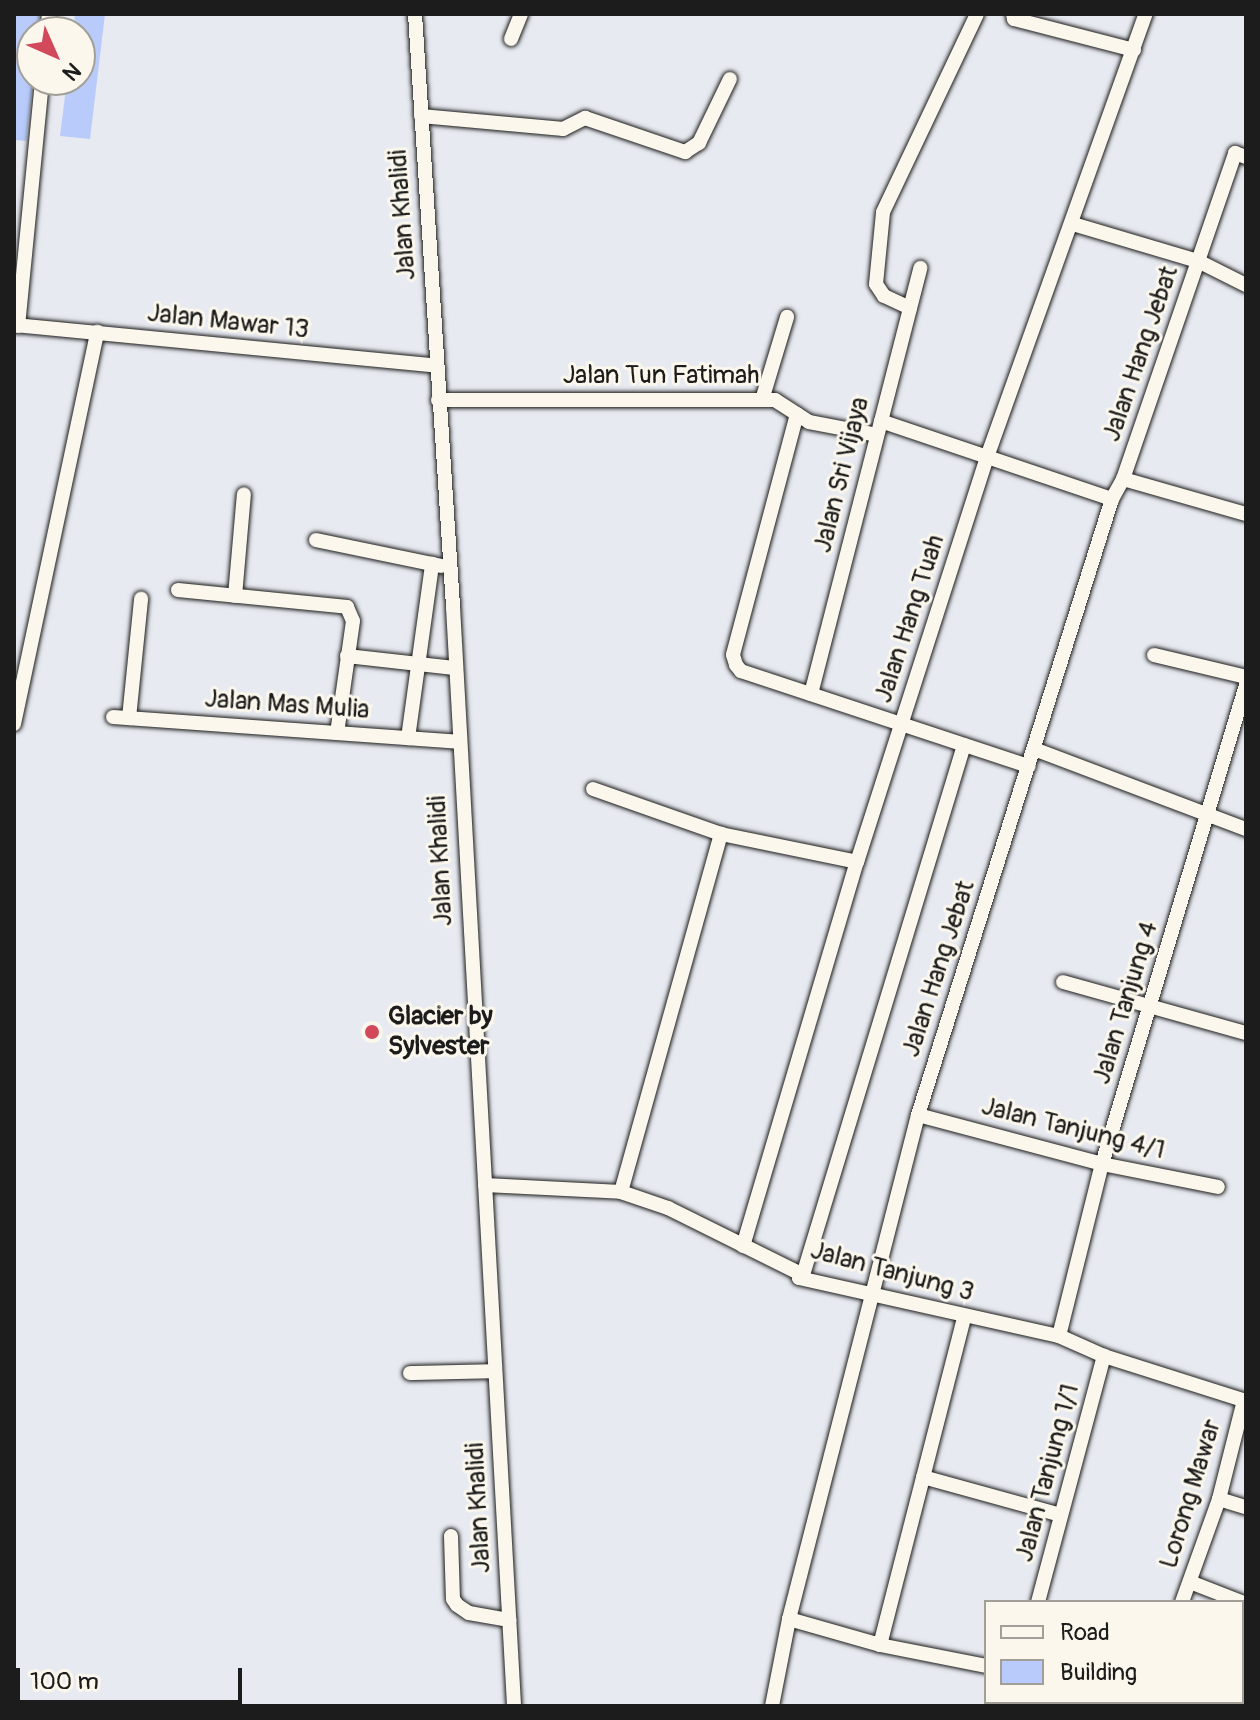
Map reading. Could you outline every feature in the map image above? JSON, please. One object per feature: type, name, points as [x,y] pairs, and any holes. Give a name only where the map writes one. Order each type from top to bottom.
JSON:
[{"type":"street","name":"Jalan Khalidi","points":[[415,14],[453,607],[458,742],[514,1706]]},
{"type":"street","points":[[511,39],[521,14]]},
{"type":"street","points":[[910,308],[884,296],[876,284],[883,212],[977,14]]},
{"type":"street","points":[[1013,14],[1014,19],[1134,50]]},
{"type":"street","name":"Jalan Hang Tuah","points":[[743,1246],[857,862],[987,457],[1146,14]]},
{"type":"street","points":[[421,116],[563,129],[585,118],[685,152],[699,143],[730,79]]},
{"type":"street","points":[[16,326],[40,96]]},
{"type":"street","name":"Jalan Hang Jebat","points":[[772,1706],[789,1619],[918,1115],[1112,499],[1123,479],[1198,261],[1240,155]]},
{"type":"street","points":[[1073,224],[1198,261],[1246,285]]},
{"type":"street","name":"Jalan Sri Vijaya","points":[[811,694],[920,268]]},
{"type":"street","points":[[762,400],[787,317]]},
{"type":"street","name":"Jalan Mawar 13","points":[[16,326],[436,366]]},
{"type":"street","points":[[14,724],[97,332]]},
{"type":"street","name":"Jalan Tun Fatimah","points":[[438,400],[775,400],[809,422],[879,428],[987,457],[1112,499]]},
{"type":"street","points":[[797,414],[733,655],[741,671],[1029,766]]},
{"type":"street","points":[[1123,479],[1246,514]]},
{"type":"street","points":[[235,596],[244,494]]},
{"type":"street","points":[[316,540],[449,568]]},
{"type":"street","points":[[408,738],[432,564]]},
{"type":"street","points":[[178,590],[347,607],[353,615],[337,733]]},
{"type":"street","points":[[129,718],[141,599]]},
{"type":"street","points":[[427,605],[453,607]]},
{"type":"street","points":[[1154,655],[1246,677]]},
{"type":"street","points":[[347,656],[420,667],[454,668]]},
{"type":"street","name":"Jalan Tanjung 4","points":[[1059,1336],[1102,1164],[1246,685]]},
{"type":"street","name":"Jalan Mas Mulia","points":[[113,717],[458,742]]},
{"type":"street","points":[[803,1275],[964,745]]},
{"type":"street","points":[[1034,749],[1246,829]]},
{"type":"street","points":[[593,789],[721,834],[857,862]]},
{"type":"street","points":[[621,1192],[721,834]]},
{"type":"street","points":[[1063,982],[1246,1033]]},
{"type":"street","name":"Jalan Tanjung 4/1","points":[[918,1115],[1102,1164],[1218,1187]]},
{"type":"street","name":"Jalan Tanjung 3","points":[[485,1185],[621,1192],[668,1208],[803,1275],[799,1278],[1059,1336],[1104,1356],[1245,1400]]},
{"type":"street","points":[[880,1645],[964,1317]]},
{"type":"street","name":"Jalan Tanjung 1/1","points":[[1039,1600],[1104,1356]]},
{"type":"street","points":[[410,1373],[495,1371]]},
{"type":"street","name":"Lorong Mawar","points":[[1183,1600],[1219,1499],[1245,1400]]},
{"type":"street","points":[[923,1477],[1061,1515]]},
{"type":"street","points":[[1219,1499],[1246,1507]]},
{"type":"street","points":[[451,1536],[453,1599],[457,1605],[469,1613],[509,1620]]},
{"type":"street","points":[[1190,1582],[1235,1600]]},
{"type":"street","points":[[789,1619],[880,1645],[984,1666]]},
{"type":"building","points":[[14,14],[39,14],[16,16],[16,96],[31,96],[26,141],[14,140]]},
{"type":"building","points":[[105,14],[96,89],[96,16],[75,16]]},
{"type":"building","points":[[65,96],[95,96],[90,139],[60,136]]},
{"type":"place","name":"Glacier by Sylvester","points":[[372,1032]]}]
